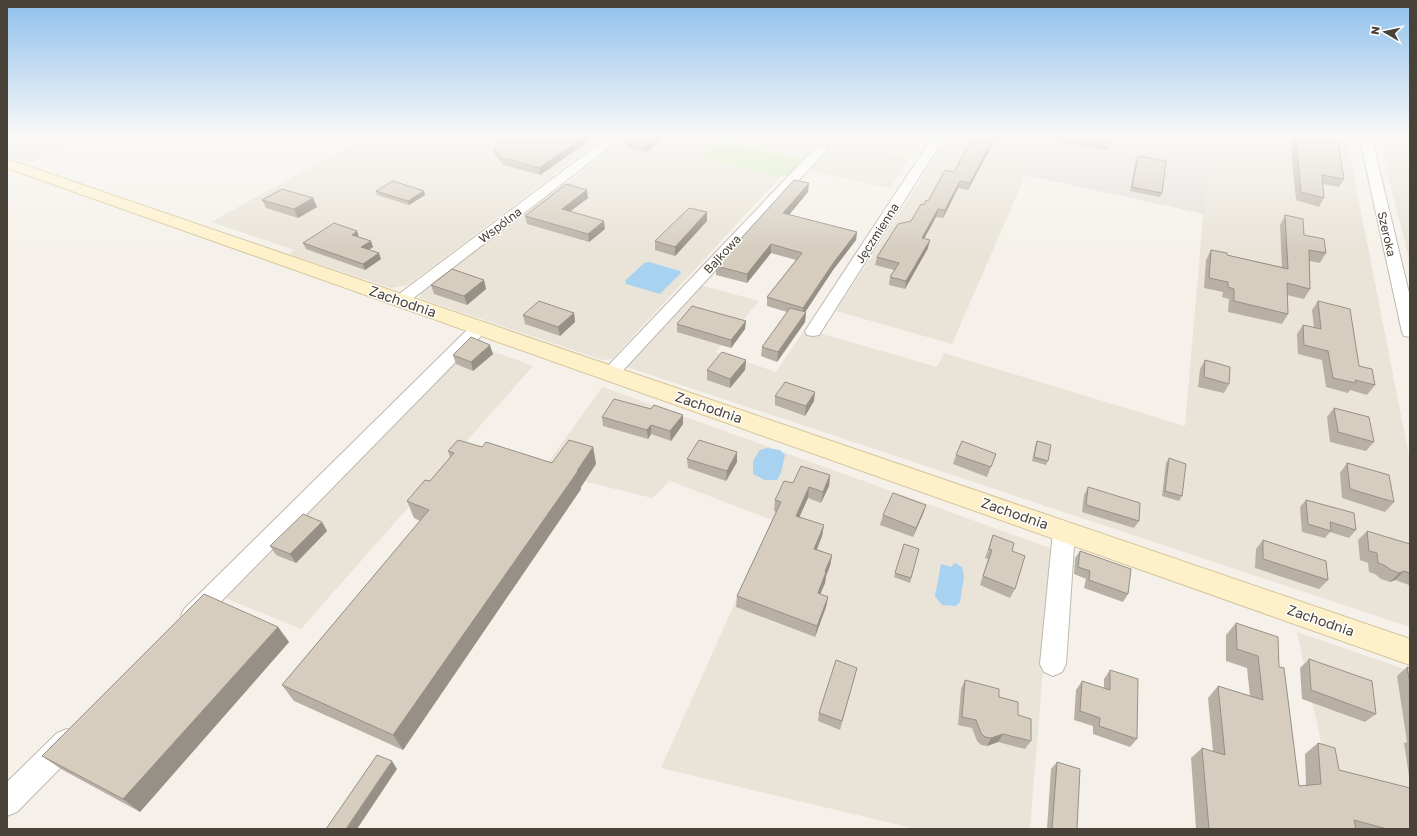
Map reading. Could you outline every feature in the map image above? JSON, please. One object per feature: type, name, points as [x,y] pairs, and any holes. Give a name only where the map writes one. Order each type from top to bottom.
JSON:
[{"type":"street","name":"Zachodnia","points":[[39,174],[1410,652]]},
{"type":"street","name":"Wspólna","points":[[400,300],[567,174]]},
{"type":"street","name":"Bajkowa","points":[[611,373],[797,174]]},
{"type":"street","name":"Jęczmienna","points":[[813,332],[915,174]]},
{"type":"street","name":"Szeroka","points":[[1374,174],[1410,332]]},
{"type":"street","points":[[176,632],[480,328]]},
{"type":"street","points":[[1053,664],[1064,531]]},
{"type":"street","points":[[7,802],[80,728]]},
{"type":"shaded area","points":[[298,174],[555,174],[408,285],[391,288],[289,254],[295,250],[211,222]]},
{"type":"shaded area","points":[[579,174],[768,174],[780,177],[612,359],[603,360],[419,298],[422,290],[563,183],[567,183]]},
{"type":"shaded area","points":[[826,174],[899,174],[890,188]]},
{"type":"shaded area","points":[[925,174],[1026,174],[952,344],[836,311]]},
{"type":"shaded area","points":[[1207,174],[1354,174],[1410,461],[1410,627],[627,367],[700,285],[759,301],[716,352],[776,372],[805,329],[937,367],[944,353],[1185,426]]},
{"type":"shaded area","points":[[1207,174],[1204,214],[1026,175]]},
{"type":"shaded area","points":[[1388,174],[1410,174],[1410,263]]},
{"type":"shaded area","points":[[473,344],[533,366],[301,629],[220,596]]},
{"type":"shaded area","points":[[602,387],[1053,549],[1030,829],[916,829],[661,768],[772,520],[670,481],[652,498],[542,471]]},
{"type":"shaded area","points":[[1297,632],[1410,671],[1410,829],[1340,829]]},
{"type":"green space","points":[[768,174],[791,174],[780,177]]},
{"type":"water","points":[[649,262],[680,271],[681,273],[660,294],[626,284],[625,281],[644,263]]},
{"type":"water","points":[[767,448],[780,450],[785,455],[781,473],[777,480],[765,480],[753,474],[753,461],[760,450]]},
{"type":"water","points":[[955,563],[962,567],[964,577],[960,602],[956,606],[942,605],[935,596],[941,564],[951,567]]},
{"type":"building","points":[[943,174],[975,174],[970,183],[960,181],[945,210],[938,209],[922,238],[930,240],[906,281],[890,277],[899,263],[877,257],[898,224],[911,221],[921,204],[924,205],[926,200],[928,201]]},
{"type":"building","points":[[1135,174],[1164,174],[1162,193],[1132,187]]},
{"type":"building","points":[[1299,174],[1343,174],[1344,179],[1322,175],[1324,198],[1301,192]]},
{"type":"building","points":[[794,180],[809,183],[783,213],[857,232],[834,262],[803,308],[767,297],[802,253],[771,244],[747,274],[716,266]]},
{"type":"building","points":[[393,181],[424,191],[408,201],[376,191]]},
{"type":"building","points":[[566,184],[587,190],[562,209],[604,221],[588,234],[525,216]]},
{"type":"building","points":[[282,189],[313,198],[294,209],[262,200]]},
{"type":"building","points":[[689,208],[707,212],[675,247],[655,241]]},
{"type":"building","points":[[1285,215],[1303,219],[1304,235],[1324,239],[1326,253],[1309,250],[1310,289],[1287,283],[1288,314],[1234,301],[1234,289],[1228,287],[1228,282],[1209,278],[1211,250],[1288,269]]},
{"type":"building","points":[[334,223],[357,231],[352,235],[371,241],[361,247],[379,253],[363,264],[303,243]]},
{"type":"building","points":[[452,269],[484,280],[464,296],[431,285]]},
{"type":"building","points":[[539,301],[574,313],[558,327],[523,315]]},
{"type":"building","points":[[1318,301],[1350,309],[1359,366],[1372,369],[1375,385],[1355,380],[1356,383],[1333,378],[1328,351],[1304,345],[1303,325],[1321,329]]},
{"type":"building","points":[[692,306],[746,321],[731,340],[677,324]]},
{"type":"building","points":[[790,308],[806,312],[778,352],[762,347]]},
{"type":"building","points":[[471,337],[490,345],[471,362],[453,355]]},
{"type":"building","points":[[722,352],[746,360],[730,379],[707,370]]},
{"type":"building","points":[[1205,360],[1230,367],[1229,384],[1204,377]]},
{"type":"building","points":[[785,382],[815,392],[806,406],[775,396]]},
{"type":"building","points":[[614,399],[651,409],[654,405],[683,415],[670,431],[651,425],[647,430],[602,417]]},
{"type":"building","points":[[1334,408],[1369,417],[1374,442],[1338,432]]},
{"type":"building","points":[[458,440],[482,447],[486,442],[552,463],[569,440],[593,447],[578,471],[393,735],[282,685],[429,510],[407,501],[425,480],[430,481],[454,453],[448,451]]},
{"type":"building","points":[[699,440],[737,452],[727,471],[687,459]]},
{"type":"building","points":[[962,441],[996,454],[991,467],[956,455]]},
{"type":"building","points":[[1037,441],[1051,445],[1048,461],[1034,457]]},
{"type":"building","points":[[1169,458],[1186,464],[1182,496],[1165,491]]},
{"type":"building","points":[[1347,463],[1389,475],[1394,502],[1350,489]]},
{"type":"building","points":[[801,466],[830,475],[823,492],[809,487],[796,516],[824,525],[814,549],[832,555],[818,593],[828,597],[817,626],[737,596],[781,502],[775,500],[784,481],[793,483]]},
{"type":"building","points":[[1088,487],[1140,503],[1139,521],[1086,505]]},
{"type":"building","points":[[893,493],[926,505],[916,528],[883,515]]},
{"type":"building","points":[[1306,500],[1354,513],[1356,530],[1330,522],[1331,531],[1308,524]]},
{"type":"building","points":[[303,514],[322,522],[290,554],[270,546]]},
{"type":"building","points":[[1367,531],[1410,544],[1410,573],[1404,571],[1399,573],[1378,563],[1377,553],[1369,551]]},
{"type":"building","points":[[993,535],[1014,543],[1012,551],[1025,556],[1015,589],[983,576],[992,550],[989,549]]},
{"type":"building","points":[[1263,540],[1326,561],[1328,580],[1263,559]]},
{"type":"building","points":[[904,544],[919,549],[911,578],[895,573]]},
{"type":"building","points":[[1080,551],[1131,569],[1128,594],[1089,580],[1090,571],[1078,567]]},
{"type":"building","points":[[204,594],[278,627],[123,799],[42,756]]},
{"type":"building","points":[[1236,623],[1278,637],[1279,667],[1284,668],[1299,786],[1321,784],[1318,743],[1335,748],[1339,770],[1410,788],[1410,829],[1387,829],[1354,820],[1356,829],[1209,829],[1202,748],[1225,755],[1218,686],[1263,700],[1258,656],[1237,649]]},
{"type":"building","points":[[1309,659],[1372,681],[1376,714],[1311,690]]},
{"type":"building","points":[[836,660],[857,668],[842,721],[819,713]]},
{"type":"building","points":[[1407,667],[1410,668],[1410,683]]},
{"type":"building","points":[[1110,670],[1138,679],[1137,739],[1099,726],[1100,718],[1080,711],[1082,681],[1110,690]]},
{"type":"building","points":[[965,680],[999,689],[999,697],[1018,702],[1018,715],[1031,719],[1031,741],[1003,734],[991,738],[985,737],[981,733],[976,720],[962,717]]},
{"type":"building","points":[[377,755],[392,761],[346,829],[326,829]]},
{"type":"building","points":[[1057,762],[1080,769],[1077,829],[1052,829]]}]
